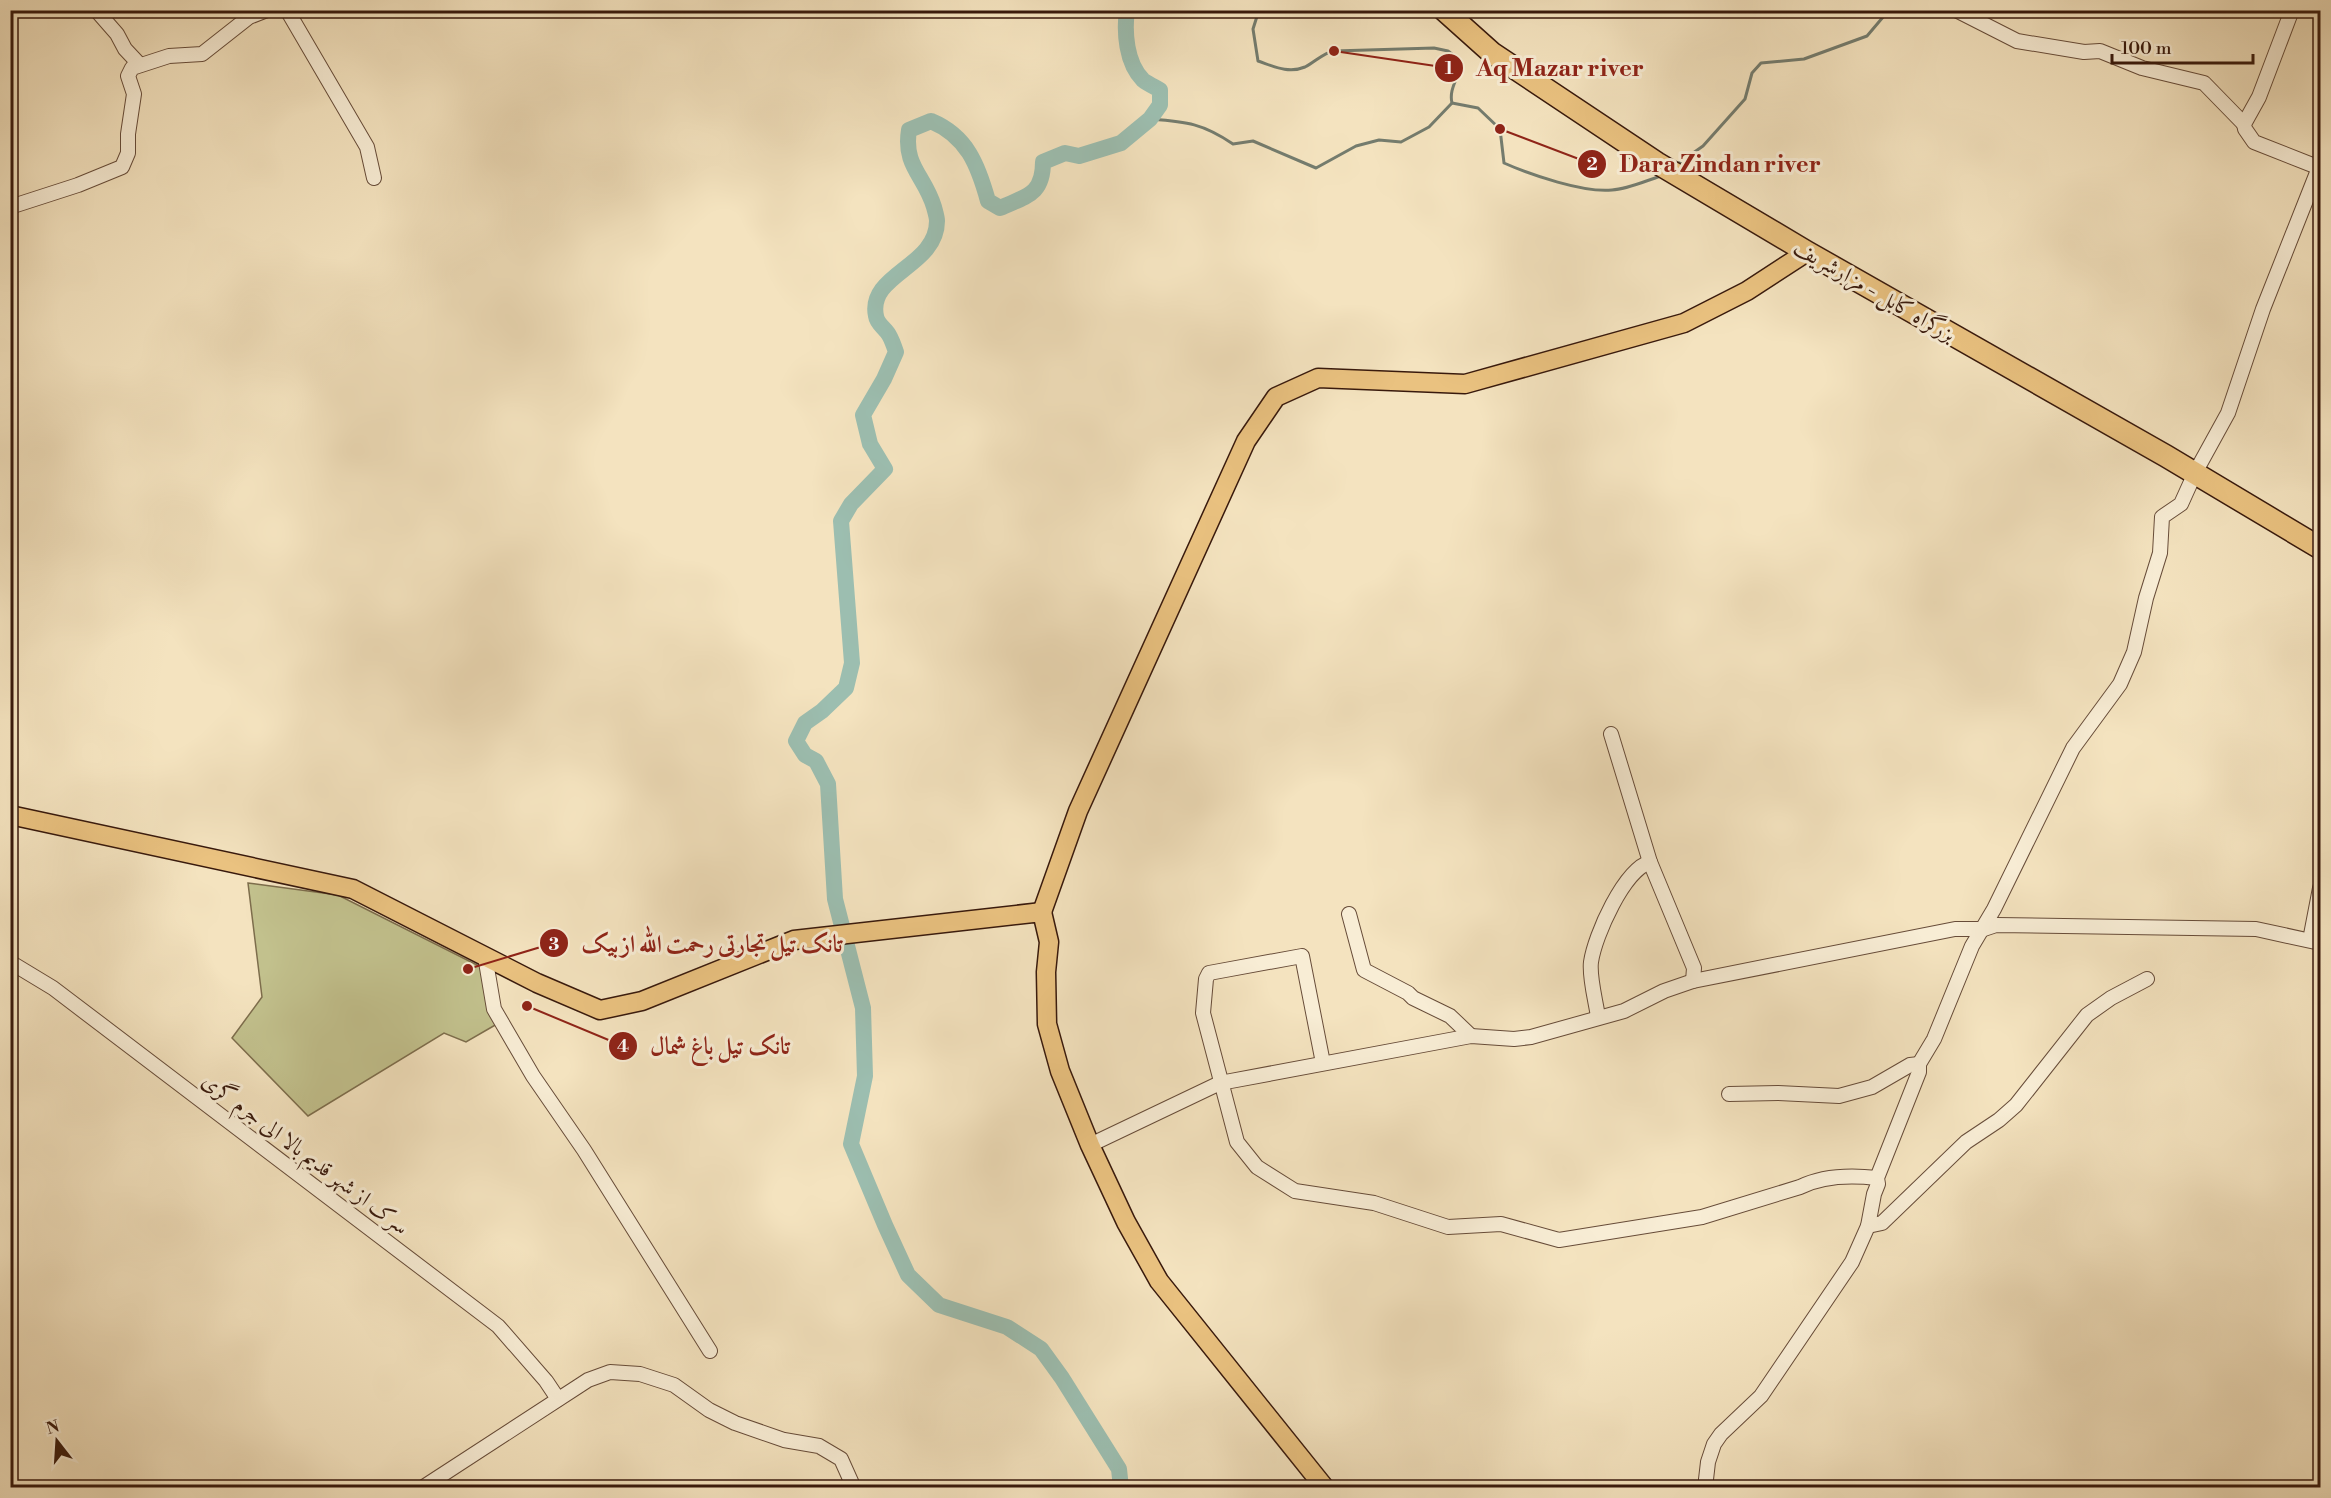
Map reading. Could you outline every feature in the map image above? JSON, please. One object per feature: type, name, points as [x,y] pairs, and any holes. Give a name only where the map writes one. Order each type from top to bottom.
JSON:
[{"type":"highway","name":"بزرگراه کابل - مزارشریف","points":[[1444,10],[1492,52],[1678,176],[2320,548]]},
{"type":"main road","points":[[1325,1488],[1159,1281],[1126,1222],[1090,1145],[1060,1071],[1047,1024],[1046,972],[1049,942],[1042,912],[1078,811],[1246,441],[1276,397],[1317,378],[1465,384],[1476,381],[1684,323],[1747,291],[1807,252]]},
{"type":"main road","points":[[10,815],[353,889],[537,983],[600,1010],[642,1001],[794,940],[1042,912]]},
{"type":"street","points":[[96,10],[140,65]]},
{"type":"street","points":[[10,207],[78,185],[122,167],[128,153],[128,134],[134,94],[129,76],[132,68],[169,56],[202,54],[249,17],[267,10]]},
{"type":"street","points":[[287,10],[367,147],[374,178]]},
{"type":"street","points":[[1705,1488],[1708,1462],[1714,1444],[1721,1434],[1761,1396],[1852,1262],[1868,1226],[1878,1184],[1877,1178],[1920,1072],[1919,1064],[1934,1039],[1972,946],[1984,929],[2073,748],[2120,684],[2134,652],[2146,598],[2160,553],[2162,517],[2181,504],[2228,413],[2263,309],[2320,167],[2254,142],[2244,124],[2204,83],[2142,68],[2100,51],[2084,52],[2017,41],[1956,10]]},
{"type":"street","points":[[2244,124],[2259,97],[2292,10]]},
{"type":"street","points":[[1611,734],[1650,862],[1694,968],[1693,981]]},
{"type":"street","points":[[1598,1017],[1591,963],[1603,923],[1621,889],[1641,864],[1650,862]]},
{"type":"street","points":[[1090,1145],[1220,1083],[1471,1036],[1514,1039],[1531,1037],[1624,1011],[1664,991],[1693,981],[1956,929],[1984,929],[1996,925],[2256,929],[2315,941],[2320,888]]},
{"type":"street","points":[[1349,914],[1364,970],[1450,1016],[1471,1036]]},
{"type":"street","points":[[485,956],[494,1010],[533,1076],[595,1168],[710,1351]]},
{"type":"street","points":[[1323,1063],[1302,956],[1209,973],[1203,1013],[1237,1142],[1257,1167],[1295,1191],[1374,1203],[1448,1227],[1501,1224],[1559,1240],[1702,1217],[1800,1187],[1811,1181],[1853,1175],[1877,1178]]},
{"type":"street","name":"سرک از شهر قدیم بالا الی جرم گری","points":[[10,962],[53,988],[498,1326],[546,1381],[558,1399]]},
{"type":"street","points":[[1868,1226],[1882,1223],[1966,1142],[1999,1120],[2016,1105],[2087,1015],[2111,998],[2147,979]]},
{"type":"street","points":[[1729,1094],[1778,1093],[1839,1096],[1872,1087],[1910,1065],[1919,1064]]},
{"type":"street","points":[[422,1488],[588,1380],[610,1372],[640,1374],[674,1385],[709,1410],[735,1424],[784,1440],[819,1446],[841,1459],[854,1488]]},
{"type":"shaded area","points":[[248,883],[338,895],[489,971],[497,1024],[466,1042],[444,1033],[308,1116],[232,1038],[262,997]]},
{"type":"waterway","points":[[1121,1488],[1119,1469],[1062,1378],[1041,1349],[1007,1327],[939,1305],[908,1275],[885,1225],[851,1144],[865,1076],[863,1008],[835,899],[828,784],[816,761],[805,755],[796,741],[805,723],[822,711],[846,688],[852,663],[841,521],[851,504],[885,469],[870,444],[863,415],[884,379],[896,352],[889,335],[879,324],[876,316],[876,302],[882,290],[891,280],[926,249],[934,237],[937,221],[930,196],[909,153],[909,130],[931,121],[954,135],[975,164],[988,201],[1000,208],[1025,197],[1036,188],[1040,181],[1043,162],[1065,153],[1079,156],[1121,143],[1150,119],[1160,105],[1160,90],[1143,80],[1133,65],[1126,37],[1127,10]]},
{"type":"waterway","points":[[1259,10],[1253,29],[1258,61],[1293,70],[1305,67],[1334,51],[1434,48],[1448,51],[1460,60],[1451,97],[1452,103]]},
{"type":"waterway","points":[[1676,165],[1703,146],[1745,99],[1752,73],[1761,63],[1804,59],[1867,36],[1889,10]]},
{"type":"waterway","points":[[1150,119],[1194,125],[1233,144],[1253,141],[1316,168],[1356,146],[1379,140],[1401,142],[1429,127],[1452,103],[1478,108],[1500,129],[1504,163],[1528,173],[1573,186],[1600,190],[1624,188],[1661,176]]},
{"type":"place","name":"Aq Mazar river","points":[[1334,51]]},
{"type":"place","name":"Dara Zindan river","points":[[1500,129]]},
{"type":"place","name":"تانک تیل تجارتی رحمت الله ازبیک","points":[[468,969]]},
{"type":"place","name":"تانک تیل باغ شمال","points":[[527,1006]]}]
